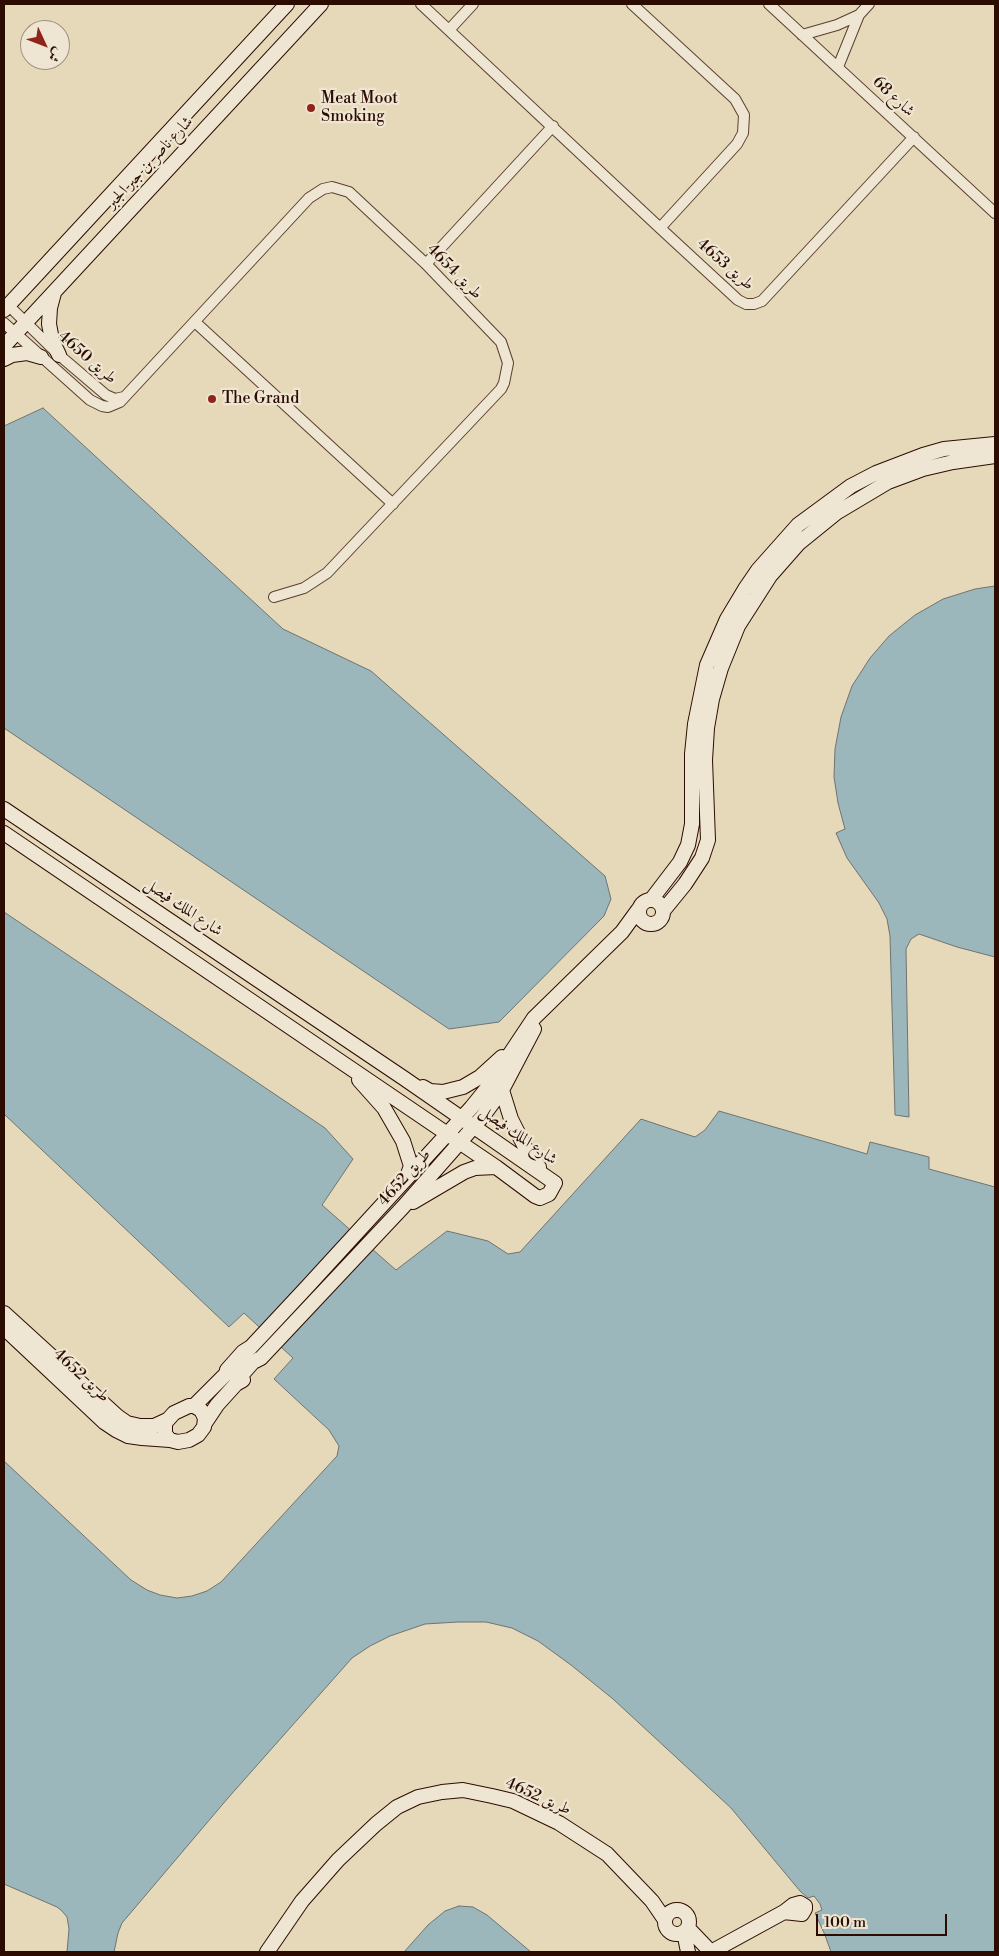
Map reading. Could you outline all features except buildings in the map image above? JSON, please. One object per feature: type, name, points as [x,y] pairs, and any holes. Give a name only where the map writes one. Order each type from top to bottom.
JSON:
[{"type":"street","name":"شارع ناصر بن جبر الجبر","points":[[6,308],[287,4]]},
{"type":"street","name":"شارع ناصر بن جبر الجبر","points":[[4,346],[322,4]]},
{"type":"street","name":"طريق 4653","points":[[420,4],[738,300],[746,304],[758,303],[914,137]]},
{"type":"street","points":[[449,30],[473,4]]},
{"type":"street","points":[[632,4],[735,99],[744,115],[744,127],[737,144],[660,228]]},
{"type":"street","name":"شارع 68","points":[[769,4],[995,213]]},
{"type":"street","points":[[802,35],[837,25],[859,14],[869,4]]},
{"type":"street","points":[[838,67],[859,14]]},
{"type":"street","points":[[426,264],[553,126]]},
{"type":"street","name":"طريق 4654","points":[[125,397],[309,198],[323,189],[332,187],[349,192],[426,264],[497,336],[504,348],[508,370],[501,389],[320,579],[294,592],[274,597]]},
{"type":"street","points":[[55,292],[50,308],[49,324],[52,340],[59,355]]},
{"type":"street","name":"طريق 4650","points":[[6,308],[26,323],[59,355],[106,395],[115,399],[125,397]]},
{"type":"street","points":[[195,322],[393,504]]},
{"type":"street","name":"طريق 4650","points":[[4,323],[96,404],[108,407],[120,402],[125,397]]},
{"type":"street","points":[[4,359],[12,355],[27,354],[41,357]]},
{"type":"street","points":[[651,900],[680,862],[688,845],[692,824],[695,724],[707,665],[727,619],[758,570],[798,525],[852,486],[876,473],[923,454],[944,449],[995,444]]},
{"type":"street","points":[[663,911],[658,902],[644,901],[641,916],[650,925],[657,923],[662,918],[663,911],[685,884],[702,858],[708,840],[705,760],[707,728],[712,699],[721,668],[738,626],[770,576],[784,559],[814,530],[836,513],[888,482],[923,469],[952,462],[995,456]]},
{"type":"street","name":"شارع الملك فيصل","points":[[4,809],[405,1079],[555,1183],[549,1194],[540,1198],[535,1196],[496,1167],[4,833]]},
{"type":"street","name":"طريق 4652","points":[[194,1406],[380,1208],[461,1118],[488,1087],[516,1042],[534,1018],[622,932],[632,926],[641,916]]},
{"type":"street","name":"طريق 4652","points":[[205,1423],[214,1408],[236,1384],[237,1380],[261,1358],[398,1212],[473,1126],[502,1090],[550,1002]]},
{"type":"street","points":[[405,1079],[430,1090],[444,1092],[463,1087],[480,1077],[516,1042]]},
{"type":"street","points":[[347,1066],[384,1108],[397,1128],[409,1156],[411,1166],[407,1178]]},
{"type":"street","points":[[502,1090],[511,1119],[527,1151],[547,1178]]},
{"type":"street","points":[[398,1212],[464,1172],[474,1168],[496,1167]]},
{"type":"street","name":"طريق 4652","points":[[4,1313],[117,1416],[133,1425],[140,1426],[154,1426],[167,1420]]},
{"type":"street","name":"طريق 4652","points":[[4,1328],[104,1422],[128,1436],[170,1440]]},
{"type":"street","points":[[194,1406],[204,1414],[205,1423],[202,1431],[194,1438],[183,1442],[170,1440],[164,1430],[167,1420],[178,1410],[194,1406]]},
{"type":"street","name":"طريق 4652","points":[[267,1952],[302,1901],[338,1860],[376,1824],[397,1807],[418,1797],[463,1790],[513,1801],[559,1823],[607,1854],[655,1904],[669,1915]]},
{"type":"street","points":[[686,1930],[675,1934],[671,1932],[666,1925],[669,1915],[680,1910],[688,1915],[690,1923],[686,1930],[688,1952]]},
{"type":"street","points":[[686,1930],[711,1952],[784,1912]]},
{"type":"water","points":[[43,408],[283,629],[371,671],[605,876],[611,899],[604,916],[499,1022],[449,1029],[4,728],[4,426]]},
{"type":"water","points":[[995,586],[995,957],[919,934],[911,939],[906,949],[909,1117],[895,1115],[890,936],[887,919],[879,903],[847,858],[836,833],[845,829],[834,777],[835,749],[841,717],[852,686],[870,658],[889,636],[915,615],[943,599],[975,589]]},
{"type":"water","points":[[4,912],[325,1128],[353,1159],[322,1205],[396,1270],[447,1231],[488,1241],[508,1254],[520,1252],[641,1119],[695,1137],[705,1130],[719,1111],[867,1154],[870,1142],[929,1157],[929,1169],[995,1187],[995,1952],[831,1952],[815,1913],[822,1910],[814,1896],[808,1898],[800,1891],[731,1808],[613,1699],[538,1641],[512,1628],[486,1622],[458,1622],[425,1624],[390,1636],[352,1658],[228,1798],[122,1923],[114,1952],[67,1952],[69,1929],[67,1917],[62,1911],[57,1907],[4,1884],[4,1461],[131,1580],[147,1590],[177,1598],[207,1591],[221,1582],[337,1456],[339,1446],[329,1430],[274,1379],[293,1358],[244,1313],[229,1327],[4,1114]]},
{"type":"water","points":[[459,1906],[473,1907],[487,1915],[531,1952],[404,1952],[428,1925],[445,1911]]},
{"type":"place","name":"Meat Moot Smoking","points":[[311,108]]},
{"type":"place","name":"The Grand","points":[[212,399]]}]
